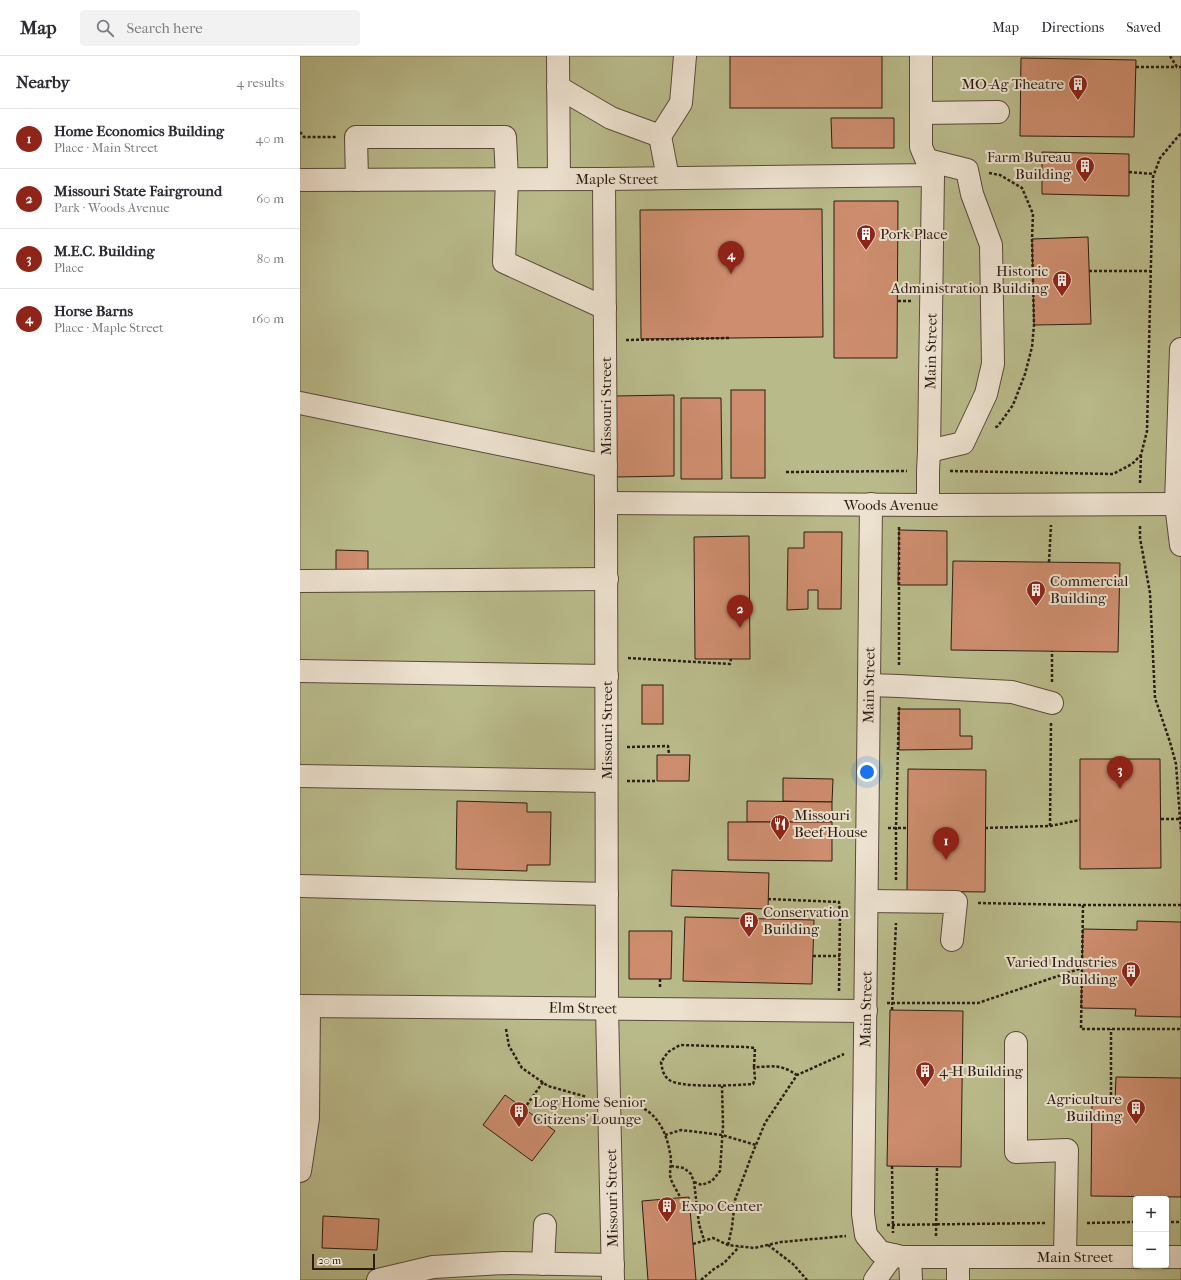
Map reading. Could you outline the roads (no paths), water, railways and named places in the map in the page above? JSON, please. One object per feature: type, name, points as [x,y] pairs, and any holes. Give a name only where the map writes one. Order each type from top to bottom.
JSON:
[{"type":"street","points":[[558,56],[559,179]]},
{"type":"street","points":[[668,178],[660,136],[681,103],[685,56]]},
{"type":"street","name":"Main Street","points":[[921,56],[921,147],[930,168],[928,505]]},
{"type":"street","points":[[558,87],[611,118],[660,136]]},
{"type":"street","points":[[921,113],[998,112]]},
{"type":"street","points":[[357,180],[356,137],[505,137],[507,179],[504,262],[605,308]]},
{"type":"street","name":"Maple Street","points":[[300,180],[604,179],[930,168],[967,170],[972,194],[991,245],[993,364],[986,394],[963,443],[928,461]]},
{"type":"street","name":"Missouri Street","points":[[604,179],[607,579],[607,1008],[613,1273]]},
{"type":"street","points":[[1181,349],[1176,504],[1181,545]]},
{"type":"street","points":[[300,403],[606,466]]},
{"type":"street","name":"Woods Avenue","points":[[606,503],[928,505],[1176,504]]},
{"type":"street","name":"Main Street","points":[[871,504],[863,1214],[865,1230],[880,1252],[901,1256],[1133,1257]]},
{"type":"street","points":[[300,581],[607,579]]},
{"type":"street","points":[[300,671],[607,667]]},
{"type":"street","points":[[869,685],[1012,692],[1052,703]]},
{"type":"street","points":[[300,776],[606,781]]},
{"type":"street","points":[[300,886],[607,894]]},
{"type":"street","points":[[867,907],[897,902],[956,902],[952,940]]},
{"type":"street","points":[[300,1171],[308,1118],[304,1006]]},
{"type":"street","name":"Elm Street","points":[[304,1006],[607,1008],[866,1007]]},
{"type":"street","points":[[1016,1043],[1016,1152],[1067,1150],[1065,1257]]},
{"type":"street","points":[[543,1264],[545,1225]]},
{"type":"street","points":[[612,1236],[629,1280]]},
{"type":"street","points":[[875,1280],[901,1256],[911,1280]]},
{"type":"street","points":[[958,1257],[958,1280]]},
{"type":"street","points":[[1169,1257],[1181,1257]]},
{"type":"street","points":[[378,1280],[433,1267],[451,1273],[503,1263],[543,1264],[613,1273]]},
{"type":"place","name":"MO-Ag Theatre","points":[[1078,101]]},
{"type":"place","name":"Farm Bureau Building","points":[[1085,183]]},
{"type":"place","name":"Pork Place","points":[[866,251]]},
{"type":"place","name":"Horse Barns","points":[[731,274]]},
{"type":"place","name":"Historic Administration Building","points":[[1062,297]]},
{"type":"place","name":"Commercial Building","points":[[1036,607]]},
{"type":"place","name":"Missouri State Fairground","points":[[740,628]]},
{"type":"place","name":"M.E.C. Building","points":[[1120,789]]},
{"type":"place","name":"Missouri Beef House","points":[[780,841]]},
{"type":"place","name":"Home Economics Building","points":[[946,860]]},
{"type":"place","name":"Conservation Building","points":[[749,938]]},
{"type":"place","name":"Varied Industries Building","points":[[1131,988]]},
{"type":"place","name":"4-H Building","points":[[925,1088]]},
{"type":"place","name":"Agriculture Building","points":[[1136,1125]]},
{"type":"place","name":"Log Home Senior Citizens' Lounge","points":[[519,1128]]},
{"type":"place","name":"Expo Center","points":[[667,1223]]}]
